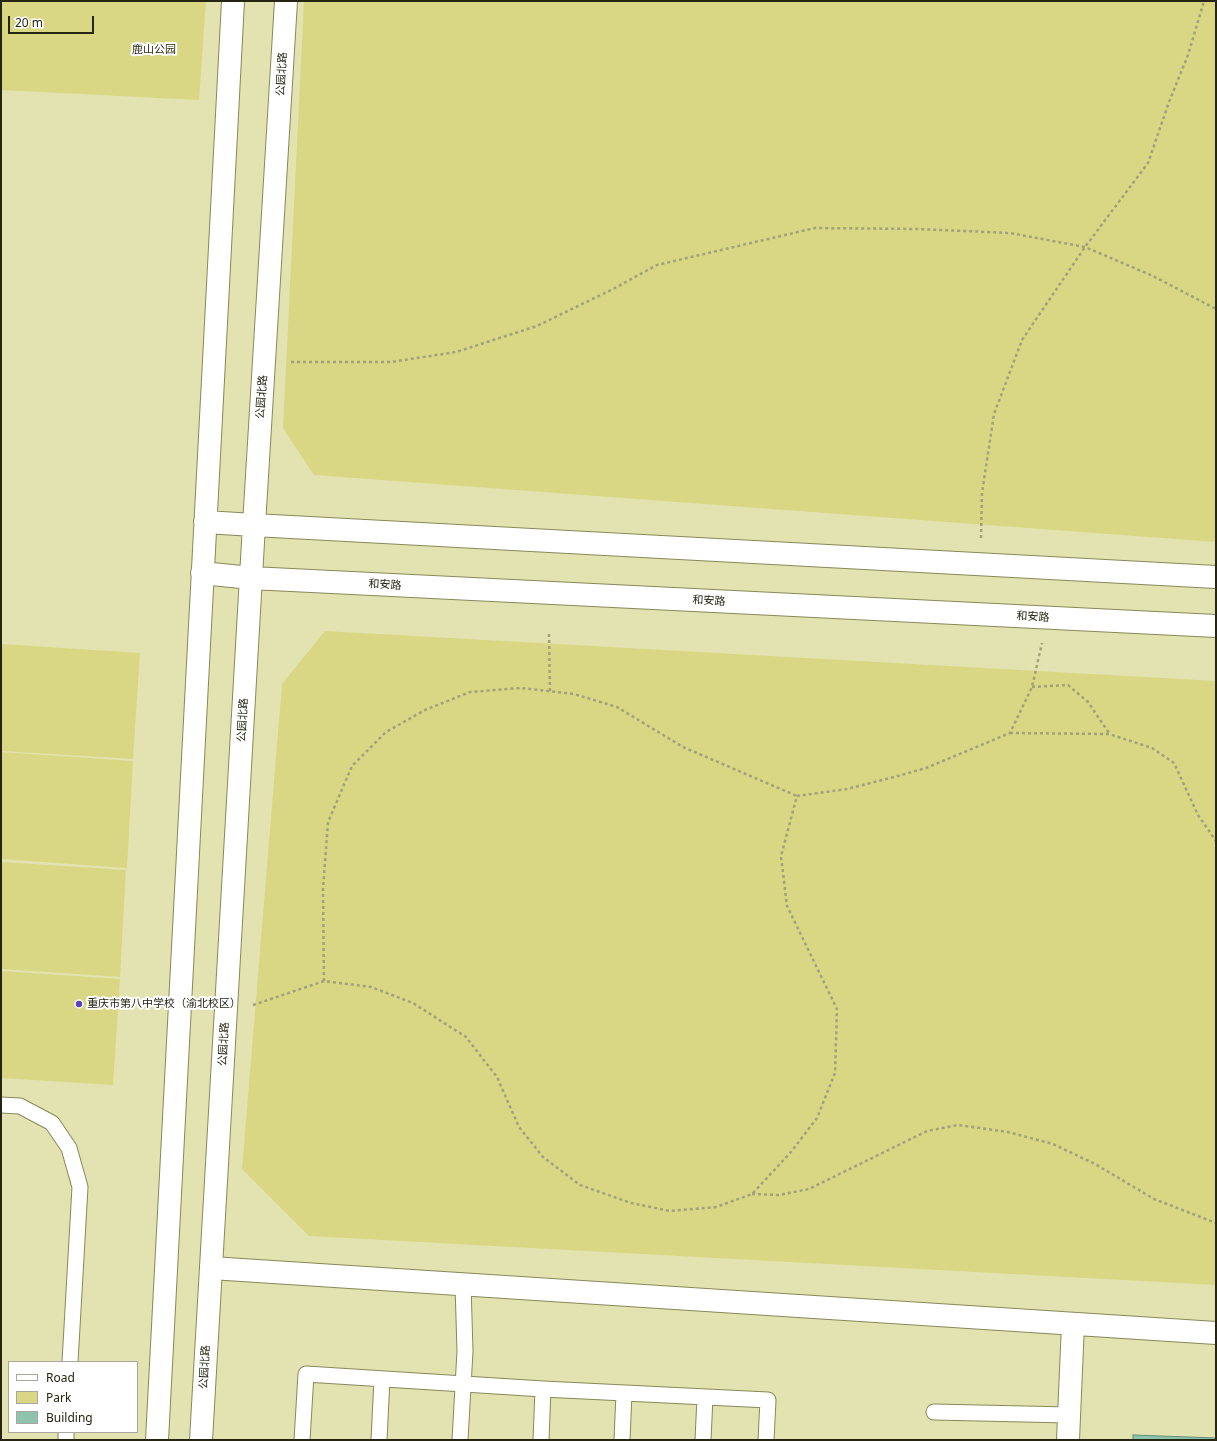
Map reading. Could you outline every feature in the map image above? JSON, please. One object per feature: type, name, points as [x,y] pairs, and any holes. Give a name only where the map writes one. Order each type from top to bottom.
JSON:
[{"type":"main road","points":[[157,1440],[233,1]]},
{"type":"main road","name":"公园北路","points":[[201,1440],[286,1]]},
{"type":"main road","points":[[205,522],[1216,577]]},
{"type":"main road","name":"和安路","points":[[202,573],[251,578],[1216,626]]},
{"type":"main road","points":[[211,1268],[1216,1333]]},
{"type":"main road","points":[[1068,1440],[1073,1324]]},
{"type":"lane","points":[[1,1105],[20,1106],[52,1123],[69,1148],[80,1187],[70,1361]]},
{"type":"lane","points":[[460,1440],[465,1351],[463,1285]]},
{"type":"lane","points":[[302,1440],[306,1374],[543,1389],[768,1400],[766,1440]]},
{"type":"lane","points":[[379,1440],[382,1379]]},
{"type":"lane","points":[[541,1440],[543,1389]]},
{"type":"lane","points":[[622,1440],[624,1393]]},
{"type":"lane","points":[[703,1440],[705,1397]]},
{"type":"lane","points":[[934,1412],[1069,1415]]},
{"type":"path","points":[[981,543],[982,493],[994,414],[1022,340],[1085,247],[1148,163],[1169,102],[1188,55],[1204,1]]},
{"type":"path","points":[[264,362],[391,362],[456,352],[537,326],[613,289],[657,264],[815,228],[918,229],[1010,234],[1085,247],[1153,276],[1216,309]]},
{"type":"path","points":[[1010,733],[1032,687],[1047,618]]},
{"type":"path","points":[[549,634],[550,691]]},
{"type":"path","points":[[1032,687],[1068,685],[1088,702],[1109,734]]},
{"type":"path","points":[[324,981],[323,889],[328,822],[352,766],[386,732],[426,710],[470,692],[521,688],[574,694],[617,707],[683,747],[797,796],[847,789],[926,768],[1010,733],[1109,734],[1152,748],[1174,763],[1198,815],[1216,841]]},
{"type":"path","points":[[752,1194],[791,1152],[817,1118],[835,1073],[837,1009],[787,906],[781,856],[797,796]]},
{"type":"path","points":[[226,1014],[324,981],[371,987],[413,1003],[466,1038],[497,1077],[519,1127],[543,1157],[580,1185],[631,1203],[670,1211],[716,1207],[752,1194],[779,1195],[809,1189],[927,1131],[958,1124],[1008,1132],[1053,1144],[1095,1164],[1154,1199],[1216,1223]]},
{"type":"green space","name":"鹿山公园","points":[[1,1],[206,1],[199,100],[1,90]]},
{"type":"green space","points":[[304,1],[1216,1],[1216,542],[314,475],[283,428]]},
{"type":"green space","points":[[325,631],[1216,681],[1216,1285],[309,1236],[242,1169],[282,684]]},
{"type":"green space","points":[[1,644],[140,653],[133,759],[1,751]]},
{"type":"green space","points":[[1,752],[133,761],[127,868],[1,859]]},
{"type":"green space","points":[[1,862],[126,870],[120,977],[1,969]]},
{"type":"green space","points":[[1,971],[120,979],[113,1085],[1,1078]]},
{"type":"building","points":[[1133,1435],[1216,1438],[1216,1440],[1133,1440]]},
{"type":"place","name":"重庆市第八中学校（渝北校区）","points":[[79,1004]]}]
